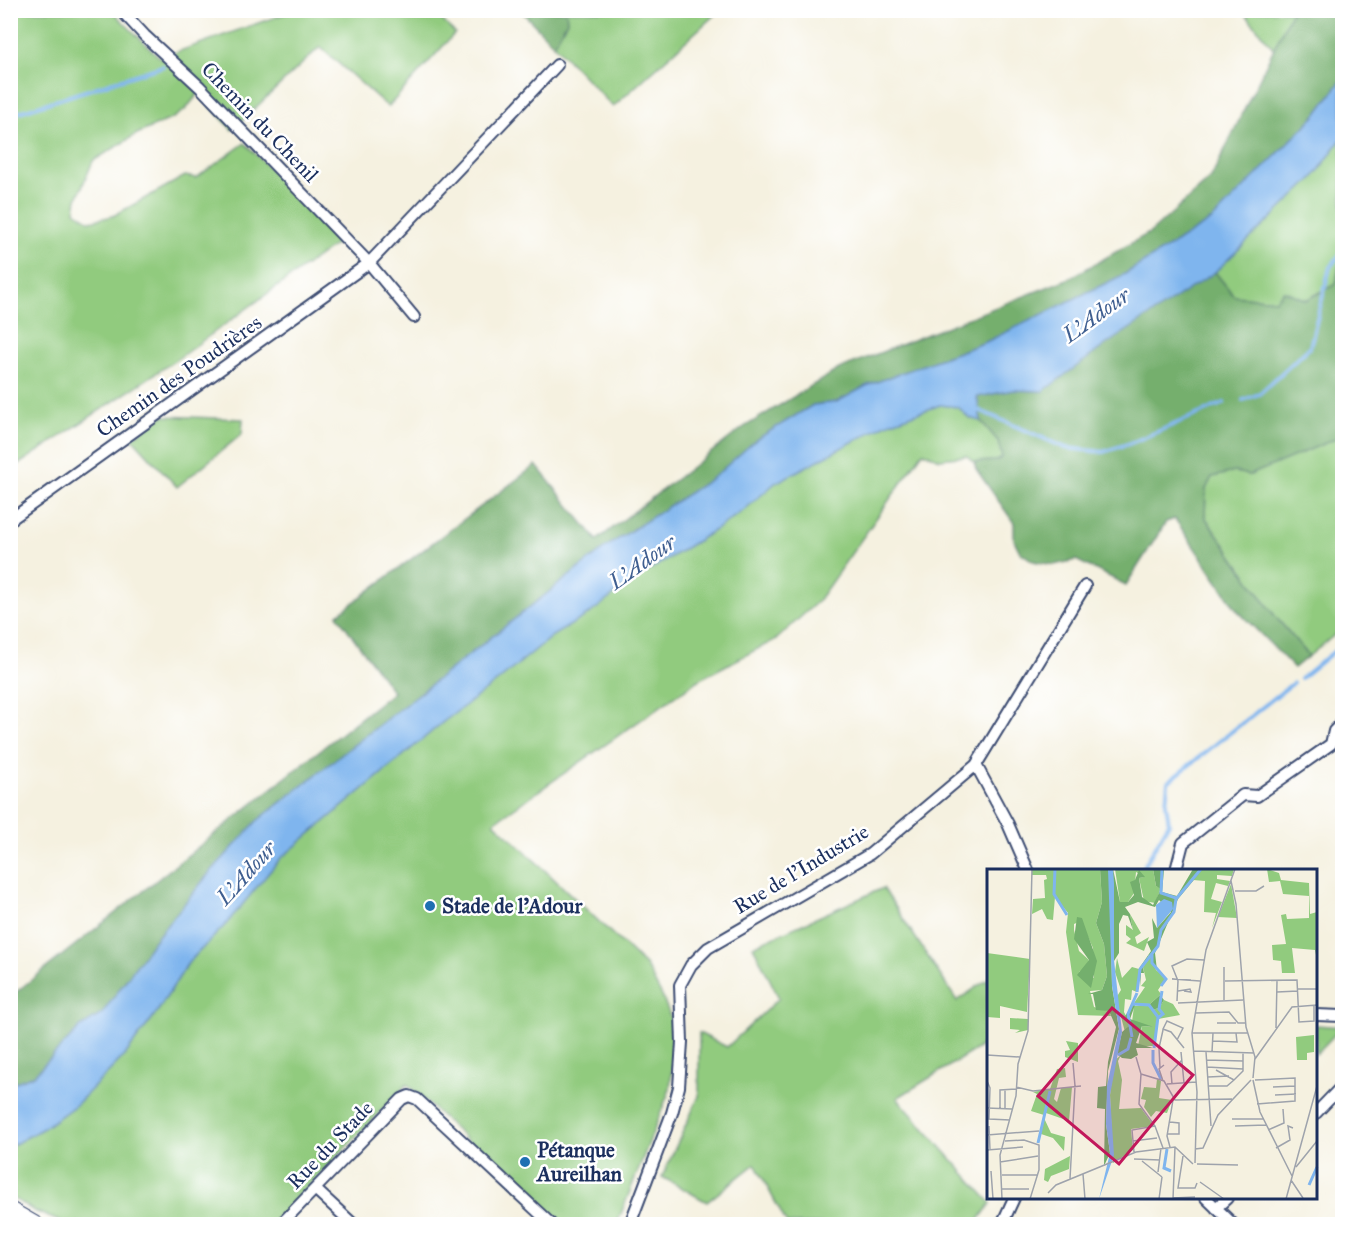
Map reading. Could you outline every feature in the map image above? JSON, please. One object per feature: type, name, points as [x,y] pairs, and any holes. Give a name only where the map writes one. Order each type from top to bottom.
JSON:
[{"type":"street","name":"Chemin du Chenil","points":[[121,10],[145,36],[200,87],[369,263]]},
{"type":"street","name":"Chemin des Poudrières","points":[[10,520],[369,263],[557,65]]},
{"type":"street","points":[[369,263],[414,317]]},
{"type":"street","name":"Rue de l'Industrie","points":[[630,1224],[672,1113],[679,1087],[682,1042],[680,985],[690,965],[708,948],[870,854],[976,765],[1085,586]]},
{"type":"street","points":[[1176,869],[1183,843],[1243,795],[1257,796],[1331,744],[1334,731],[1342,723]]},
{"type":"street","points":[[976,765],[1008,824],[1028,869]]},
{"type":"street","points":[[1317,1015],[1342,1016]]},
{"type":"street","points":[[1317,1109],[1342,1086]]},
{"type":"street","name":"Rue du Stade","points":[[281,1224],[402,1099],[409,1096],[417,1099],[551,1224]]},
{"type":"street","points":[[315,1189],[353,1224]]},
{"type":"street","points":[[1002,1224],[1013,1199]]},
{"type":"street","points":[[1208,1199],[1233,1224]]},
{"type":"street","points":[[1216,1208],[1225,1199]]},
{"type":"street","points":[[10,1209],[36,1224]]},
{"type":"green space","points":[[11,11],[112,11],[160,58],[292,11],[433,11],[455,33],[388,107],[320,47],[232,130],[199,93],[185,110],[173,118],[137,134],[93,161],[77,199],[75,211],[90,221],[113,216],[185,176],[196,178],[245,143],[340,241],[176,360],[16,466],[11,453]]},
{"type":"green space","points":[[521,11],[566,11],[567,21],[554,45]]},
{"type":"green space","points":[[566,11],[719,11],[613,107],[554,45],[567,21]]},
{"type":"green space","points":[[1243,11],[1292,11],[1274,49]]},
{"type":"green space","points":[[1292,11],[1342,11],[1342,80],[1315,116],[1212,220],[1125,274],[986,342],[866,386],[837,402],[813,405],[757,439],[714,477],[609,545],[257,821],[208,875],[154,941],[102,1014],[81,1027],[34,1075],[11,1084],[11,996],[393,692],[337,615],[536,465],[597,540],[744,427],[839,369],[1070,278],[1151,232],[1211,178]]},
{"type":"green space","points":[[1342,138],[1342,258],[1336,284],[1306,300],[1284,291],[1275,300],[1234,296],[1215,272],[1314,177]]},
{"type":"green space","points":[[1342,258],[1342,436],[1250,475],[1234,472],[1212,477],[1206,489],[1205,517],[1275,616],[1309,656],[1294,668],[1237,610],[1175,519],[1166,522],[1126,585],[1076,560],[1054,565],[1033,561],[1020,552],[1014,540],[1014,523],[976,469],[974,462],[997,461],[1002,457],[998,441],[981,421],[977,397],[1013,390],[1043,391],[1108,343],[1215,272],[1234,296],[1275,300],[1284,291],[1306,300],[1336,284]]},
{"type":"green space","name":"Stade de l'Adour","points":[[940,405],[958,407],[969,418],[981,421],[998,441],[1002,457],[997,461],[974,462],[967,456],[940,459],[923,452],[818,601],[777,639],[700,679],[494,822],[646,966],[671,1018],[673,1056],[670,1089],[617,1224],[556,1224],[407,1084],[272,1224],[66,1224],[34,1211],[11,1197],[11,1146],[45,1127],[77,1104],[125,1055],[157,1012],[188,963],[227,923],[280,859],[443,722],[552,636],[589,614],[636,578],[715,530],[744,510],[775,483],[886,424]]},
{"type":"green space","points":[[163,416],[243,419],[242,434],[177,487],[132,438]]},
{"type":"green space","points":[[1342,436],[1342,629],[1309,656],[1275,616],[1205,517],[1206,489],[1212,477],[1234,472],[1250,475]]},
{"type":"green space","points":[[883,888],[957,1001],[987,980],[987,1043],[897,1098],[991,1203],[976,1224],[787,1224],[755,1164],[707,1202],[662,1177],[699,1096],[699,1033],[727,1047],[779,998],[753,946]]},
{"type":"green space","points":[[1317,1025],[1342,1027],[1317,1053]]},
{"type":"water","name":"L'Adour","points":[[1342,80],[1342,138],[1314,177],[1215,272],[1108,343],[1043,391],[1013,390],[977,397],[981,421],[969,418],[958,407],[940,405],[886,424],[775,483],[744,510],[715,530],[636,578],[589,614],[552,636],[443,722],[280,859],[227,923],[188,963],[157,1012],[125,1055],[77,1104],[45,1127],[11,1146],[11,1084],[34,1075],[81,1027],[102,1014],[154,941],[208,875],[257,821],[609,545],[714,477],[757,439],[813,405],[837,402],[866,386],[986,342],[1125,274],[1212,220],[1315,116]]},
{"type":"waterway","points":[[10,115],[163,66]]},
{"type":"waterway","points":[[1243,400],[1259,394],[1310,347],[1330,267],[1342,253]]},
{"type":"waterway","points":[[976,409],[1066,448],[1103,452],[1131,443],[1224,403]]},
{"type":"waterway","points":[[1301,678],[1342,645]]},
{"type":"waterway","points":[[1143,869],[1169,823],[1166,804],[1168,782],[1293,683]]},
{"type":"place","name":"Stade de l'Adour","points":[[430,906]]},
{"type":"place","name":"Pétanque Aureilhan","points":[[525,1162]]}]
